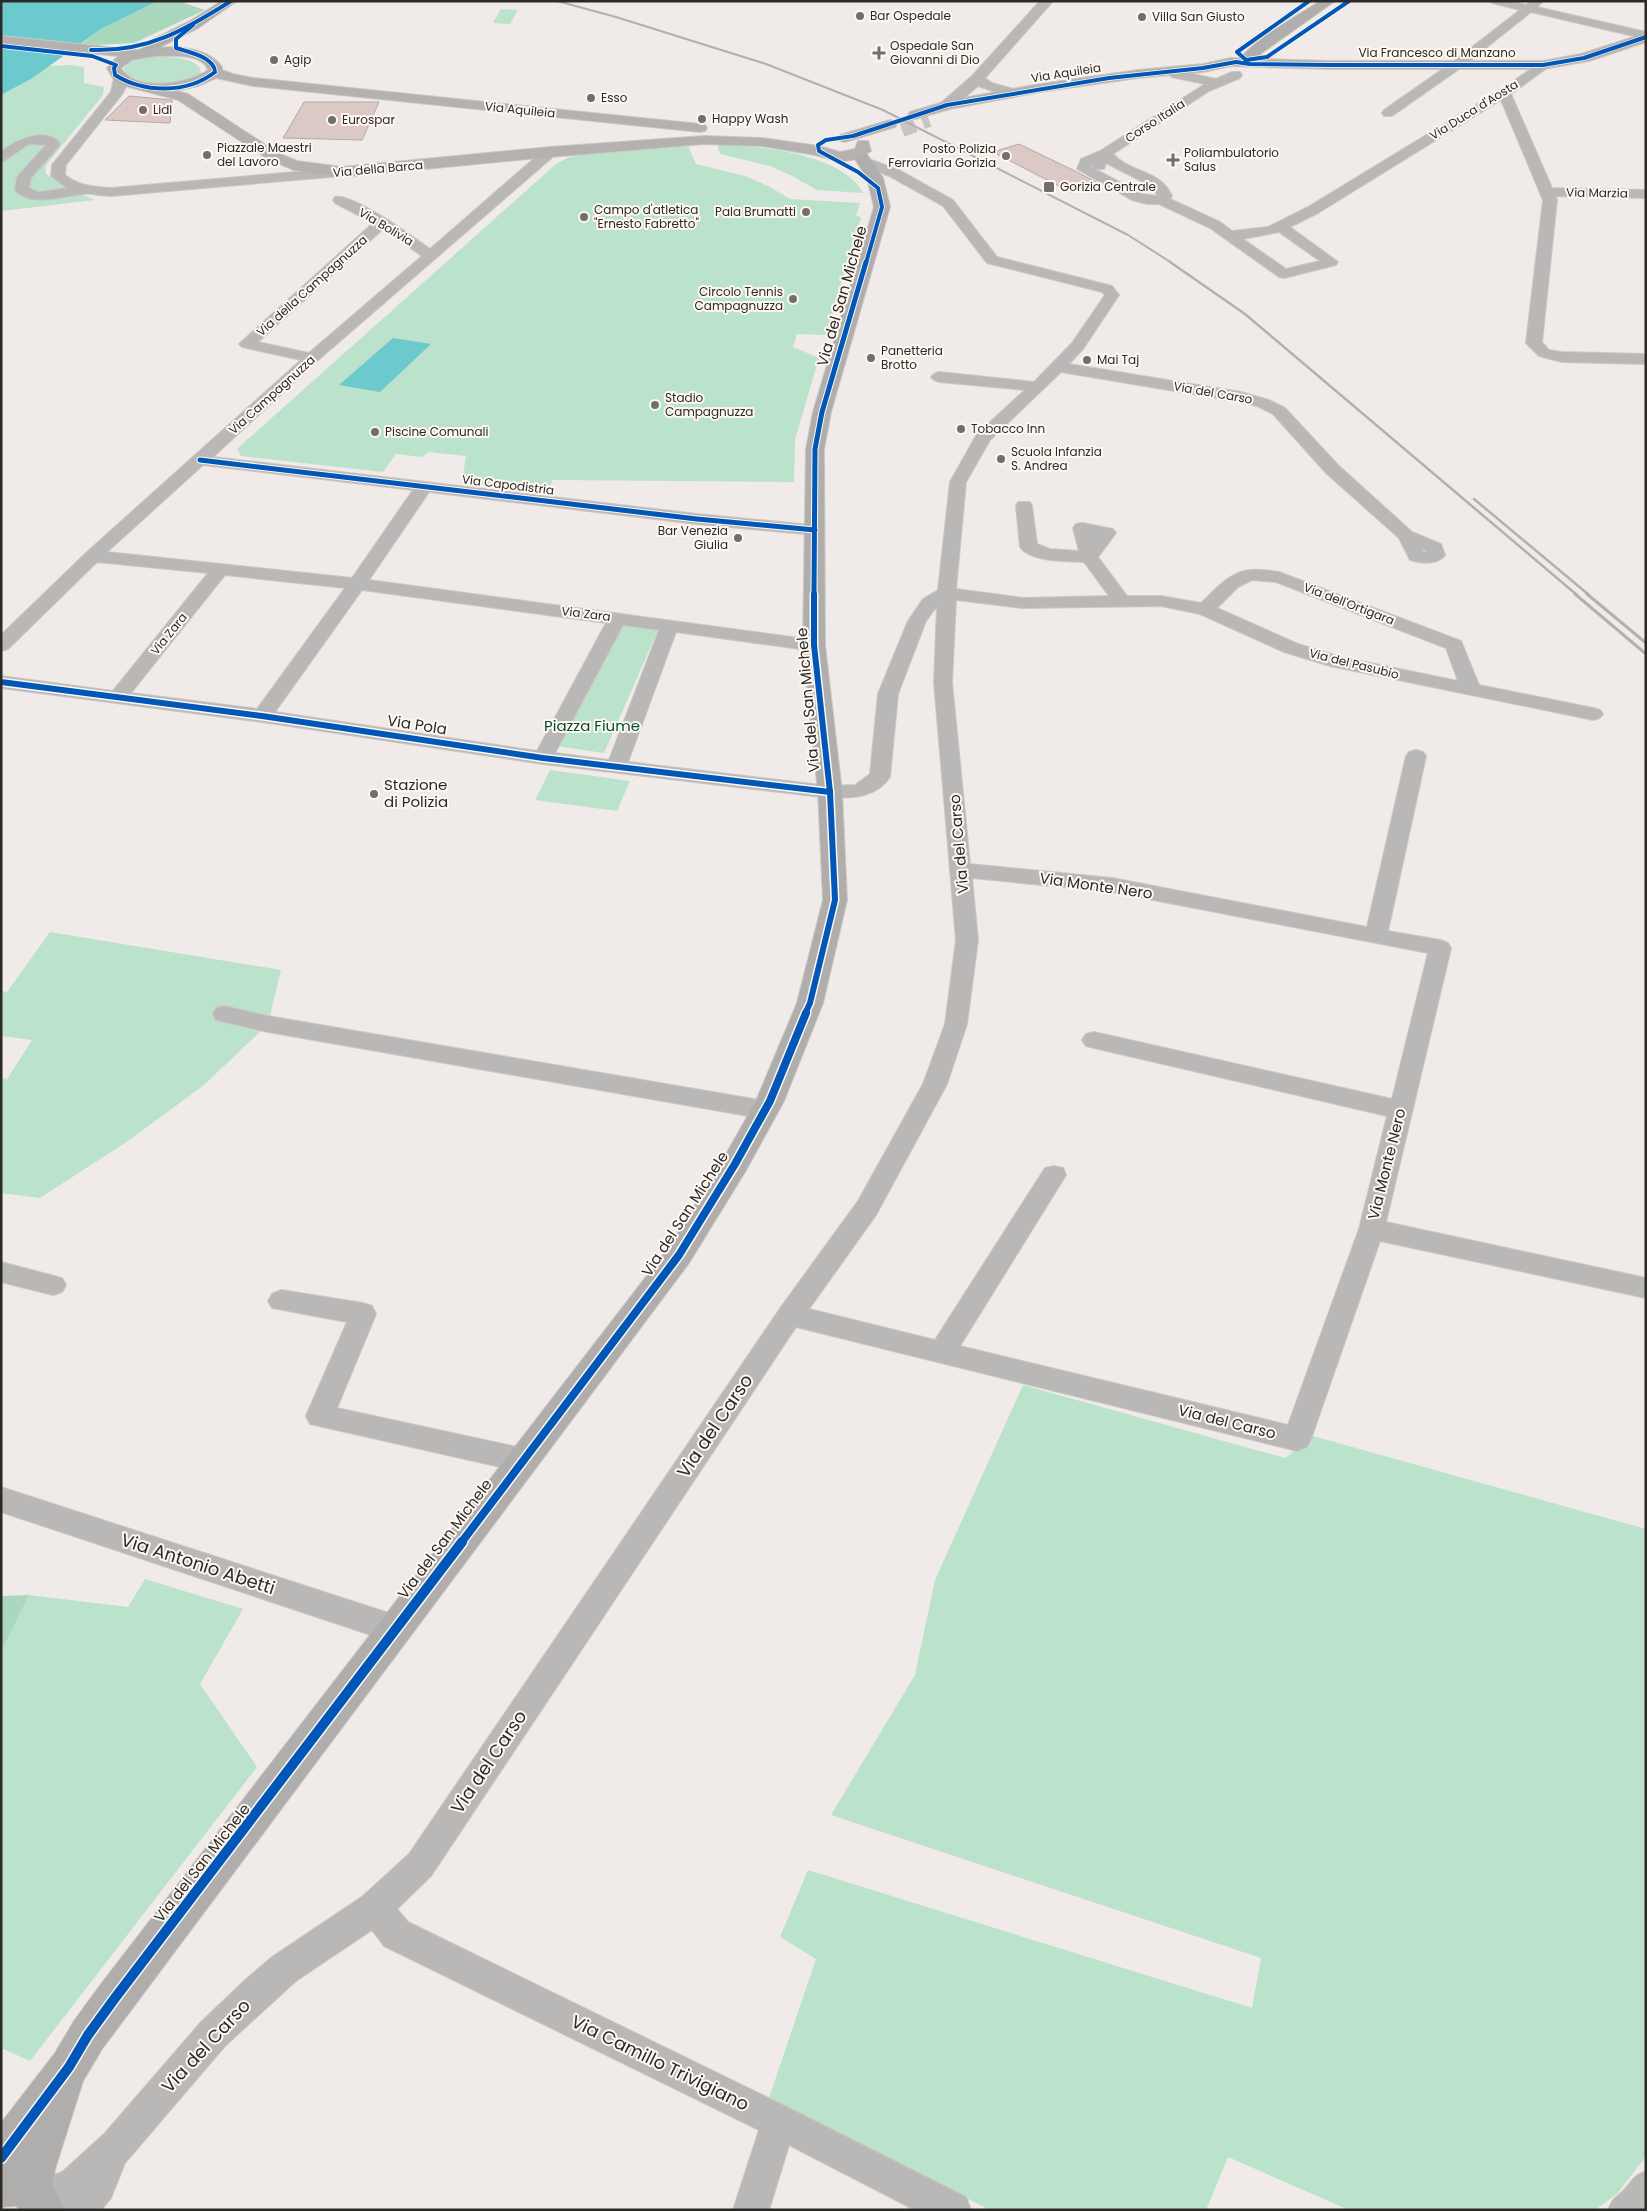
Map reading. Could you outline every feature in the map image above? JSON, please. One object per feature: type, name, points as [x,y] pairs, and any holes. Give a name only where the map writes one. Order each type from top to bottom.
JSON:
[{"type":"main road","points":[[118,72],[124,58],[139,54],[193,25],[231,1]]},
{"type":"main road","points":[[1251,65],[1258,49],[1329,1]]},
{"type":"main road","points":[[148,87],[161,88],[194,84],[209,79],[215,72],[215,67],[210,61],[176,48],[176,39],[193,25]]},
{"type":"main road","name":"Via Duca d'Aosta","points":[[1543,65],[1584,58],[1646,37]]},
{"type":"main road","points":[[1,40],[95,53],[124,50],[157,43]]},
{"type":"main road","points":[[1,46],[95,53],[187,53]]},
{"type":"main road","points":[[95,53],[118,72],[148,87],[183,97],[273,156],[294,165],[342,172]]},
{"type":"main road","name":"Via Francesco di Manzano","points":[[1251,65],[1543,65]]},
{"type":"main road","name":"Via Francesco di Manzano","points":[[1227,70],[1252,74],[1256,72],[1251,65]]},
{"type":"main road","name":"Via Aquileia","points":[[1227,70],[1115,80],[1038,92],[922,117],[947,105],[1109,78],[1227,70]]},
{"type":"main road","name":"Via Aquileia","points":[[215,72],[230,78],[278,85],[765,136],[824,149]]},
{"type":"main road","points":[[896,127],[863,153],[845,156],[824,149],[845,138],[896,127]]},
{"type":"main road","points":[[845,138],[863,153]]},
{"type":"main road","name":"Via della Barca","points":[[342,172],[550,152],[704,140],[762,142],[824,149]]},
{"type":"main road","points":[[824,149],[878,188]]},
{"type":"main road","name":"Via del San Michele","points":[[1,2158],[32,2113],[69,2066],[115,1998],[252,1820],[679,1254],[735,1164],[765,1110],[810,1003],[835,900],[830,792],[814,645],[815,449],[843,340],[882,207],[878,188],[863,153]]},
{"type":"main road","name":"Via del San Michele","points":[[28,2196],[35,2166],[69,2066]]},
{"type":"street","points":[[947,105],[948,102],[977,79],[1047,1]]},
{"type":"street","points":[[1496,1],[1534,5],[1646,37]]},
{"type":"street","points":[[1458,64],[1534,5]]},
{"type":"street","name":"Via Francesco di Manzano","points":[[1388,113],[1458,64]]},
{"type":"street","name":"Via Duca d'Aosta","points":[[1232,235],[1253,234],[1280,226],[1313,210],[1504,93],[1543,65]]},
{"type":"street","name":"Corso Italia","points":[[1163,198],[1142,199],[1084,169],[1086,162],[1105,154],[1227,70]]},
{"type":"street","name":"Via della Barca","points":[[118,72],[120,86],[117,93],[59,165],[58,176],[66,183],[83,190],[111,192],[342,172]]},
{"type":"street","points":[[1175,74],[1208,84]]},
{"type":"street","points":[[977,79],[987,86],[1012,93]]},
{"type":"street","points":[[1504,93],[1548,192],[1551,209],[1534,343],[1544,353],[1562,357],[1646,359]]},
{"type":"street","points":[[1,158],[18,143],[40,138],[54,143],[24,177],[22,190],[36,196],[83,190]]},
{"type":"street","name":"Via Campagnuzza","points":[[1,645],[93,556],[312,358],[550,152]]},
{"type":"street","name":"Via del Carso","points":[[28,2196],[73,2186],[118,2146],[213,2034],[256,1993],[284,1969],[375,1908],[420,1865],[790,1315],[867,1208],[936,1084],[956,1024],[967,940],[962,870],[943,682],[947,593],[958,482],[983,437],[1036,389],[1078,346],[1112,295],[1112,292],[1107,289],[992,260],[948,202],[894,173],[863,153]]},
{"type":"street","points":[[1105,154],[1114,162],[1159,185],[1163,198],[1215,224],[1284,274],[1331,262],[1280,226]]},
{"type":"street","name":"Via Marzia","points":[[1548,192],[1646,194]]},
{"type":"street","name":"Via Bolivia","points":[[340,200],[382,222],[430,255]]},
{"type":"street","name":"Via della Campagnuzza","points":[[312,358],[247,344],[382,222]]},
{"type":"street","name":"Via del Carso","points":[[1058,367],[1241,397],[1263,403],[1279,411],[1332,469],[1406,536]]},
{"type":"street","points":[[939,377],[1036,389]]},
{"type":"street","name":"Via Capodistria","points":[[200,460],[697,519],[814,530]]},
{"type":"street","points":[[262,716],[424,487]]},
{"type":"street","points":[[1024,506],[1030,547],[1047,554],[1089,557],[1122,602]]},
{"type":"street","name":"Via Zara","points":[[93,556],[357,584],[814,645]]},
{"type":"street","name":"Via Zara","points":[[118,697],[220,570]]},
{"type":"street","name":"Via dell'Ortigara","points":[[1205,608],[1232,583],[1250,575],[1279,577],[1454,645],[1471,690]]},
{"type":"street","name":"Via del Pasubio","points":[[947,593],[1023,603],[1161,601],[1205,608],[1291,648],[1337,662],[1593,714]]},
{"type":"street","name":"Via Pola","points":[[1,682],[262,716],[544,758],[830,792],[860,791],[880,777],[888,694],[917,621],[929,603],[947,593]]},
{"type":"street","points":[[544,758],[618,618]]},
{"type":"street","points":[[616,767],[670,625]]},
{"type":"street","points":[[1376,937],[1416,756]]},
{"type":"street","name":"Via Monte Nero","points":[[962,870],[1112,885],[1440,948],[1372,1229],[1646,1288]]},
{"type":"street","points":[[224,1014],[277,1026],[765,1110]]},
{"type":"street","points":[[1094,1040],[1400,1110]]},
{"type":"street","points":[[941,1353],[1054,1176]]},
{"type":"street","name":"Via del Carso","points":[[790,1315],[1297,1439],[1372,1229]]},
{"type":"street","points":[[1,1272],[54,1284]]},
{"type":"street","points":[[281,1301],[363,1314],[320,1416],[522,1460]]},
{"type":"street","name":"Via Antonio Abetti","points":[[1,1499],[395,1629]]},
{"type":"street","name":"Via Camillo Trivigiano","points":[[375,1908],[396,1934],[779,2120],[953,2210]]},
{"type":"street","points":[[751,2210],[779,2120]]},
{"type":"street","name":"Via del Carso","points":[[78,2210],[98,2185],[118,2146]]},
{"type":"street","points":[[1626,2210],[1638,2202],[1646,2189]]},
{"type":"green space","points":[[158,1],[186,1],[184,3],[205,10],[134,43],[81,44],[101,29]]},
{"type":"green space","points":[[501,9],[518,10],[510,24],[493,23]]},
{"type":"green space","points":[[154,57],[189,60],[199,67],[201,73],[185,81],[164,84],[142,81],[132,78],[125,73],[124,68],[131,61]]},
{"type":"green space","points":[[71,65],[84,67],[84,83],[104,87],[103,95],[45,167],[46,174],[69,189],[95,200],[1,211],[1,95],[31,79],[48,66]]},
{"type":"green space","points":[[717,144],[776,150],[818,160],[852,179],[863,193],[817,190],[770,166],[720,154]]},
{"type":"green space","points":[[688,146],[696,164],[745,176],[770,187],[790,199],[860,203],[856,216],[861,217],[826,335],[797,334],[793,347],[819,358],[795,440],[794,482],[552,480],[550,492],[462,482],[466,456],[429,452],[422,457],[396,454],[383,472],[241,456],[237,449],[556,164],[567,158],[579,155]]},
{"type":"green space","name":"Piazza Fiume","points":[[623,623],[659,628],[604,753],[556,746]]},
{"type":"green space","points":[[550,770],[630,781],[617,811],[535,800]]},
{"type":"green space","points":[[50,932],[281,970],[268,1024],[204,1085],[128,1141],[40,1198],[1,1193],[1,1078],[6,1079],[6,1081],[32,1040],[1,1036],[1,991],[7,992]]},
{"type":"green space","points":[[1023,1385],[1285,1458],[1313,1436],[1646,1529],[1646,2156],[1617,2194],[1595,2210],[1349,2210],[1228,2157],[1206,2210],[990,2210],[769,2098],[816,1959],[780,1937],[808,1870],[1252,2008],[1261,1958],[831,1815],[915,1675],[935,1580]]},
{"type":"green space","points":[[145,1579],[243,1609],[200,1684],[257,1767],[30,2061],[1,2048],[1,1652],[29,1595],[128,1607]]},
{"type":"green space","points":[[29,1595],[1,1652],[1,1596]]},
{"type":"water","points":[[1,1],[158,1],[101,29],[31,79],[1,95]]},
{"type":"water","points":[[393,338],[431,344],[380,392],[339,385]]},
{"type":"building","name":"Lidl","points":[[129,96],[172,100],[170,123],[105,120]]},
{"type":"building","name":"Eurospar","points":[[304,102],[379,102],[362,140],[283,138]]},
{"type":"building","points":[[1019,144],[1098,183],[1070,192],[993,152]]},
{"type":"tunnel","points":[[902,130],[929,120]]},
{"type":"railway","points":[[557,1],[616,17],[766,64],[883,110],[1128,235],[1172,263]]},
{"type":"railway","points":[[1170,262],[1245,314],[1577,595]]},
{"type":"railway","points":[[1474,499],[1589,595]]},
{"type":"railway","points":[[1575,594],[1646,654]]},
{"type":"railway","points":[[1587,594],[1646,643]]},
{"type":"cycle path","points":[[91,50],[111,51],[148,45],[198,21],[231,1]]},
{"type":"cycle path","points":[[1309,1],[1237,52],[1246,60],[1267,57],[1349,1]]},
{"type":"cycle path","points":[[1,46],[92,56],[116,65],[114,68],[115,75],[125,81],[151,87],[181,87],[206,79],[215,72],[215,67],[210,61],[176,48],[176,39],[193,25]]},
{"type":"cycle path","points":[[1,2158],[69,2067],[88,2035],[115,1998],[679,1255],[735,1164],[770,1101],[810,1003],[835,900],[830,792],[814,645],[815,449],[822,412],[882,207],[878,188],[858,172],[819,151],[818,145],[826,140],[853,136],[947,105],[1109,78],[1203,68],[1236,62],[1250,64],[1330,65],[1543,65],[1584,58],[1646,37]]},
{"type":"cycle path","points":[[200,460],[697,519],[815,530]]},
{"type":"cycle path","points":[[1,682],[262,716],[543,758],[830,792]]},
{"type":"place","name":"Bar Ospedale","points":[[860,16]]},
{"type":"place","name":"Villa San Giusto","points":[[1142,17]]},
{"type":"place","name":"Ospedale San Giovanni di Dio","points":[[879,53]]},
{"type":"place","name":"Agip","points":[[274,60]]},
{"type":"place","name":"Esso","points":[[591,98]]},
{"type":"place","name":"Lidl","points":[[143,110]]},
{"type":"place","name":"Happy Wash","points":[[702,119]]},
{"type":"place","name":"Eurospar","points":[[332,120]]},
{"type":"place","name":"Piazzale Maestri del Lavoro","points":[[207,155]]},
{"type":"place","name":"Posto Polizia Ferroviaria Gorizia","points":[[1006,156]]},
{"type":"place","name":"Poliambulatorio Salus","points":[[1173,160]]},
{"type":"place","name":"Gorizia Centrale","points":[[1049,187]]},
{"type":"place","name":"Pala Brumatti","points":[[806,212]]},
{"type":"place","name":"Campo d'atletica \"Ernesto Fabretto\"","points":[[584,217]]},
{"type":"place","name":"Circolo Tennis Campagnuzza","points":[[793,299]]},
{"type":"place","name":"Panetteria Brotto","points":[[871,358]]},
{"type":"place","name":"Mai Taj","points":[[1087,360]]},
{"type":"place","name":"Stadio Campagnuzza","points":[[655,405]]},
{"type":"place","name":"Tobacco Inn","points":[[961,429]]},
{"type":"place","name":"Piscine Comunali","points":[[375,432]]},
{"type":"place","name":"Scuola Infanzia S. Andrea","points":[[1001,459]]},
{"type":"place","name":"Bar Venezia Giulia","points":[[738,538]]},
{"type":"place","name":"Stazione di Polizia","points":[[374,794]]}]
